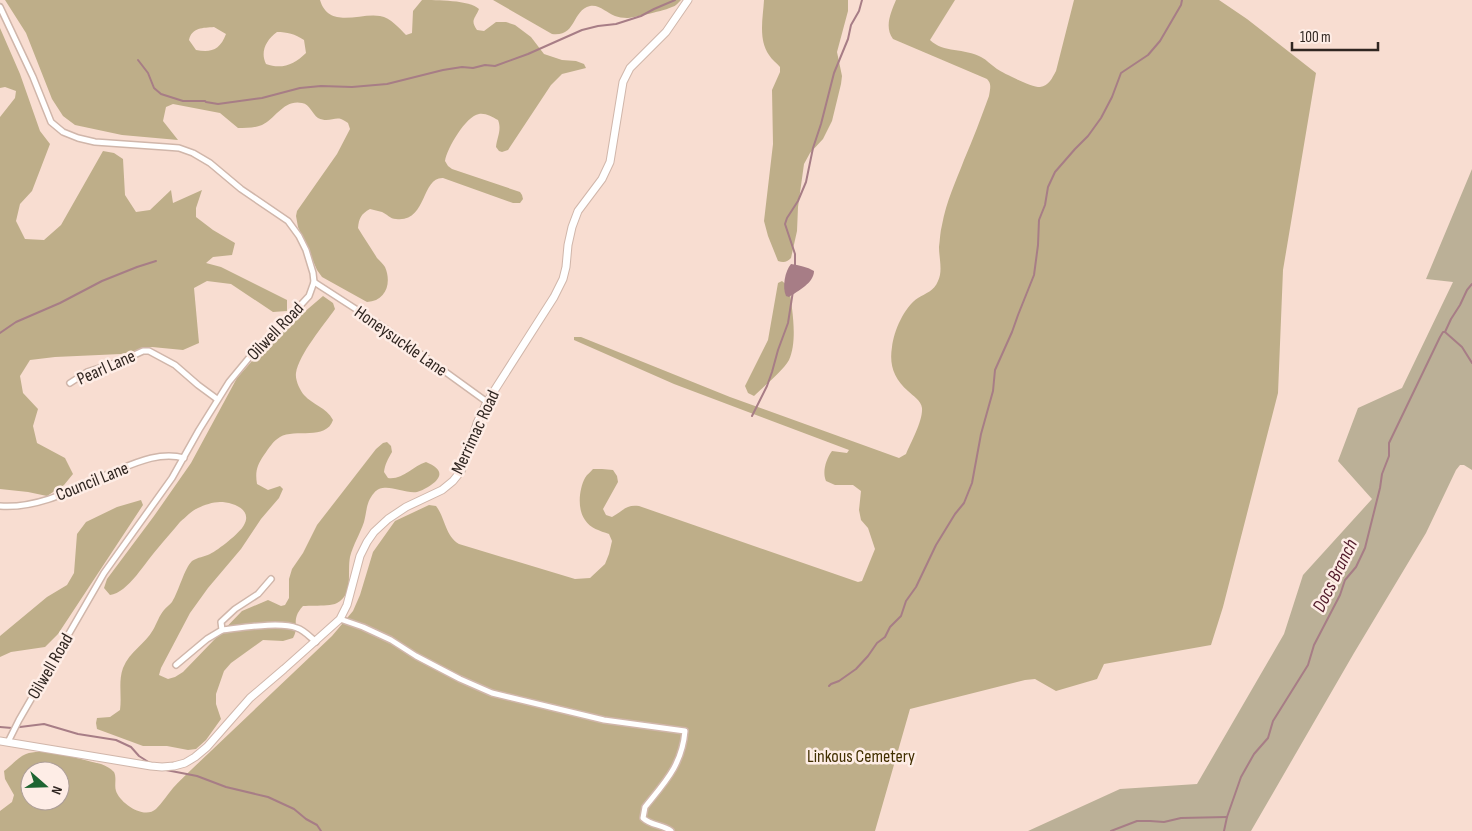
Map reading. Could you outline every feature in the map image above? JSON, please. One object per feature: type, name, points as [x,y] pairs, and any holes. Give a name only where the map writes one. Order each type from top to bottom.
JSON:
[{"type":"street","name":"Merrimac Road","points":[[0,741],[151,766],[162,767],[185,763],[207,747],[250,698],[340,619],[347,605],[360,556],[374,532],[388,518],[442,490],[461,471],[486,402],[554,297],[563,279],[568,245],[578,211],[602,179],[610,162],[623,82],[630,68],[666,32],[688,0]]},
{"type":"street","name":"Oilwell Road","points":[[0,7],[33,77],[51,122],[63,132],[95,142],[179,148],[194,153],[210,163],[241,189],[288,221],[300,236],[306,250],[314,282],[309,296],[253,353],[217,399],[172,478],[104,573],[8,742]]},
{"type":"street","name":"Honeysuckle Lane","points":[[314,282],[382,326],[486,402]]},
{"type":"street","name":"Pearl Lane","points":[[70,383],[86,372],[122,361],[143,351],[149,351],[175,365],[217,399]]},
{"type":"street","name":"Council Lane","points":[[0,506],[28,504],[57,496],[136,463],[156,457],[175,455],[184,458]]},
{"type":"street","points":[[222,630],[221,622],[235,609],[258,594],[271,579]]},
{"type":"street","points":[[340,619],[364,627],[391,640],[416,656],[492,693],[604,720],[685,732],[680,757],[672,773],[645,807],[643,818],[647,822],[666,827],[670,831]]},
{"type":"street","points":[[176,665],[206,639],[222,630],[258,626],[290,626],[299,628],[316,642]]},
{"type":"shaded area","points":[[1472,169],[1472,470],[1464,465],[1460,465],[1456,470],[1426,533],[1251,831],[1028,831],[1120,789],[1197,784],[1284,634],[1303,575],[1372,499],[1338,461],[1358,408],[1402,388],[1453,282],[1426,279]]},
{"type":"shaded area","points":[[791,264],[803,266],[814,271],[808,283],[789,297],[786,296],[784,284]]},
{"type":"green space","points":[[5,0],[320,0],[324,9],[330,15],[346,18],[372,15],[384,17],[398,26],[406,35],[412,33],[413,11],[422,0],[444,0],[461,2],[479,9],[474,22],[477,30],[484,31],[496,22],[506,22],[515,25],[531,37],[544,54],[562,60],[576,61],[584,64],[586,68],[562,74],[551,85],[508,150],[502,152],[496,147],[499,130],[498,120],[482,114],[468,120],[449,148],[445,161],[448,166],[520,192],[523,199],[520,203],[513,203],[443,178],[436,180],[431,185],[419,208],[406,218],[394,219],[382,212],[370,209],[363,215],[358,228],[385,267],[388,279],[383,295],[374,301],[367,302],[322,277],[298,227],[296,216],[297,211],[337,154],[350,129],[348,123],[342,119],[328,120],[318,118],[307,105],[296,103],[285,107],[262,125],[241,128],[238,128],[220,113],[173,104],[166,107],[163,121],[178,140],[122,135],[75,125],[63,116],[52,99],[26,33]],"holes":[[[214,27],[226,34],[221,44],[211,50],[196,50],[189,40],[190,36],[195,30]],[[277,32],[291,34],[304,40],[306,53],[288,65],[272,66],[266,64],[264,60],[265,46]]]},
{"type":"green space","points":[[493,0],[681,0],[669,8],[627,18],[615,16],[600,7],[590,6],[580,13],[566,32],[552,34]]},
{"type":"green space","points":[[764,0],[848,0],[848,11],[837,52],[842,76],[832,121],[823,139],[810,153],[804,164],[797,231],[791,258],[784,262],[778,261],[764,221],[773,144],[772,90],[780,72],[780,67],[769,55],[763,42]]},
{"type":"green space","name":"Linkous Cemetery","points":[[896,0],[955,0],[930,40],[941,47],[975,54],[1006,74],[1025,83],[1040,87],[1050,81],[1056,71],[1074,0],[1219,0],[1247,19],[1316,73],[1283,270],[1278,393],[1223,607],[1211,645],[1104,664],[1097,679],[1056,691],[1035,679],[1025,680],[910,709],[875,831],[0,831],[0,811],[12,802],[14,795],[5,779],[4,771],[23,755],[34,752],[53,753],[101,764],[114,772],[116,791],[118,796],[127,805],[145,813],[156,809],[180,780],[332,636],[353,611],[373,552],[395,521],[429,505],[436,506],[454,541],[459,544],[575,579],[590,578],[605,564],[612,541],[609,534],[592,527],[582,515],[580,505],[581,488],[586,477],[593,469],[613,470],[618,482],[603,509],[606,515],[612,517],[628,507],[639,506],[858,582],[862,581],[875,549],[868,528],[861,520],[859,510],[861,491],[853,485],[835,485],[826,481],[824,474],[826,462],[832,451],[847,453],[849,450],[674,384],[574,340],[574,337],[581,337],[730,397],[899,458],[906,454],[919,425],[922,408],[918,400],[896,377],[891,360],[893,341],[897,327],[908,307],[932,289],[938,281],[941,269],[940,236],[946,208],[989,96],[990,83],[987,79],[893,39],[889,30],[890,14]]},
{"type":"green space","points":[[0,28],[20,74],[40,131],[50,144],[32,191],[20,204],[16,221],[25,239],[44,240],[61,225],[103,151],[114,153],[123,159],[125,195],[136,212],[150,210],[171,190],[173,203],[202,190],[196,208],[196,217],[235,243],[232,255],[213,257],[206,263],[221,267],[287,300],[287,311],[273,312],[231,284],[207,281],[194,288],[199,343],[183,350],[152,347],[121,354],[30,360],[20,376],[23,393],[38,409],[33,426],[37,443],[65,458],[73,474],[64,485],[47,496],[0,489],[0,117],[15,98],[16,91],[5,87],[0,88]]},
{"type":"green space","points":[[782,281],[789,287],[792,304],[794,334],[792,352],[782,369],[754,396],[748,393],[745,386],[768,340],[778,283]]},
{"type":"green space","points":[[323,296],[333,303],[335,309],[302,357],[296,376],[298,385],[304,395],[327,412],[333,420],[324,430],[280,437],[264,455],[257,469],[257,484],[268,490],[280,486],[283,489],[279,498],[190,613],[159,675],[168,679],[183,672],[242,611],[268,600],[281,606],[285,605],[289,598],[289,579],[292,569],[303,553],[317,525],[376,449],[383,443],[387,442],[391,446],[392,452],[384,472],[388,478],[403,475],[426,462],[436,467],[439,477],[428,487],[417,492],[383,488],[371,496],[364,522],[350,557],[349,582],[346,594],[334,604],[303,606],[297,615],[296,630],[293,638],[283,641],[263,640],[231,663],[224,671],[216,694],[216,704],[221,719],[206,740],[196,749],[143,746],[97,729],[97,718],[110,717],[120,710],[123,668],[130,657],[150,635],[162,612],[172,602],[189,565],[192,561],[214,552],[234,537],[244,525],[246,515],[240,508],[225,502],[209,504],[195,509],[180,522],[123,589],[110,595],[104,588],[107,579],[191,463],[237,378],[267,344]]},
{"type":"green space","points":[[141,500],[143,505],[58,634],[45,647],[11,652],[0,657],[0,636],[47,597],[67,585],[74,573],[77,534],[86,522],[117,507]]},
{"type":"waterway","points":[[138,60],[148,73],[154,88],[161,94],[183,101],[205,101],[218,104],[262,98],[300,88],[387,84],[443,70],[462,67],[473,68],[485,65],[495,66],[528,54],[582,30],[616,24],[641,16],[675,0]]},
{"type":"waterway","points":[[795,267],[795,254],[785,224],[806,182],[813,148],[834,73],[862,0]]},
{"type":"waterway","points":[[829,686],[856,669],[901,616],[906,601],[916,587],[936,545],[964,503],[972,483],[981,434],[993,391],[995,370],[1034,275],[1039,220],[1045,205],[1048,187],[1055,172],[1088,136],[1101,118],[1112,97],[1121,73],[1148,55],[1160,41],[1182,0]]},
{"type":"waterway","points":[[0,333],[16,322],[60,303],[102,281],[156,261]]},
{"type":"waterway","name":"Docs Branch","points":[[1224,831],[1241,777],[1254,754],[1268,738],[1273,721],[1308,665],[1314,645],[1340,595],[1345,580],[1356,567],[1365,548],[1382,474],[1389,456],[1389,443],[1440,337],[1445,332],[1472,284]]},
{"type":"waterway","points":[[752,416],[772,372],[788,323],[793,291]]},
{"type":"waterway","points":[[1445,332],[1462,347],[1472,363]]},
{"type":"waterway","points":[[0,727],[12,728],[44,724],[78,734],[116,740],[131,747],[139,756],[150,763]]},
{"type":"waterway","points":[[166,770],[197,776],[226,787],[268,797],[294,809],[317,825],[321,831]]},
{"type":"waterway","points":[[1111,831],[1137,821],[1164,822],[1181,818],[1227,817]]}]
